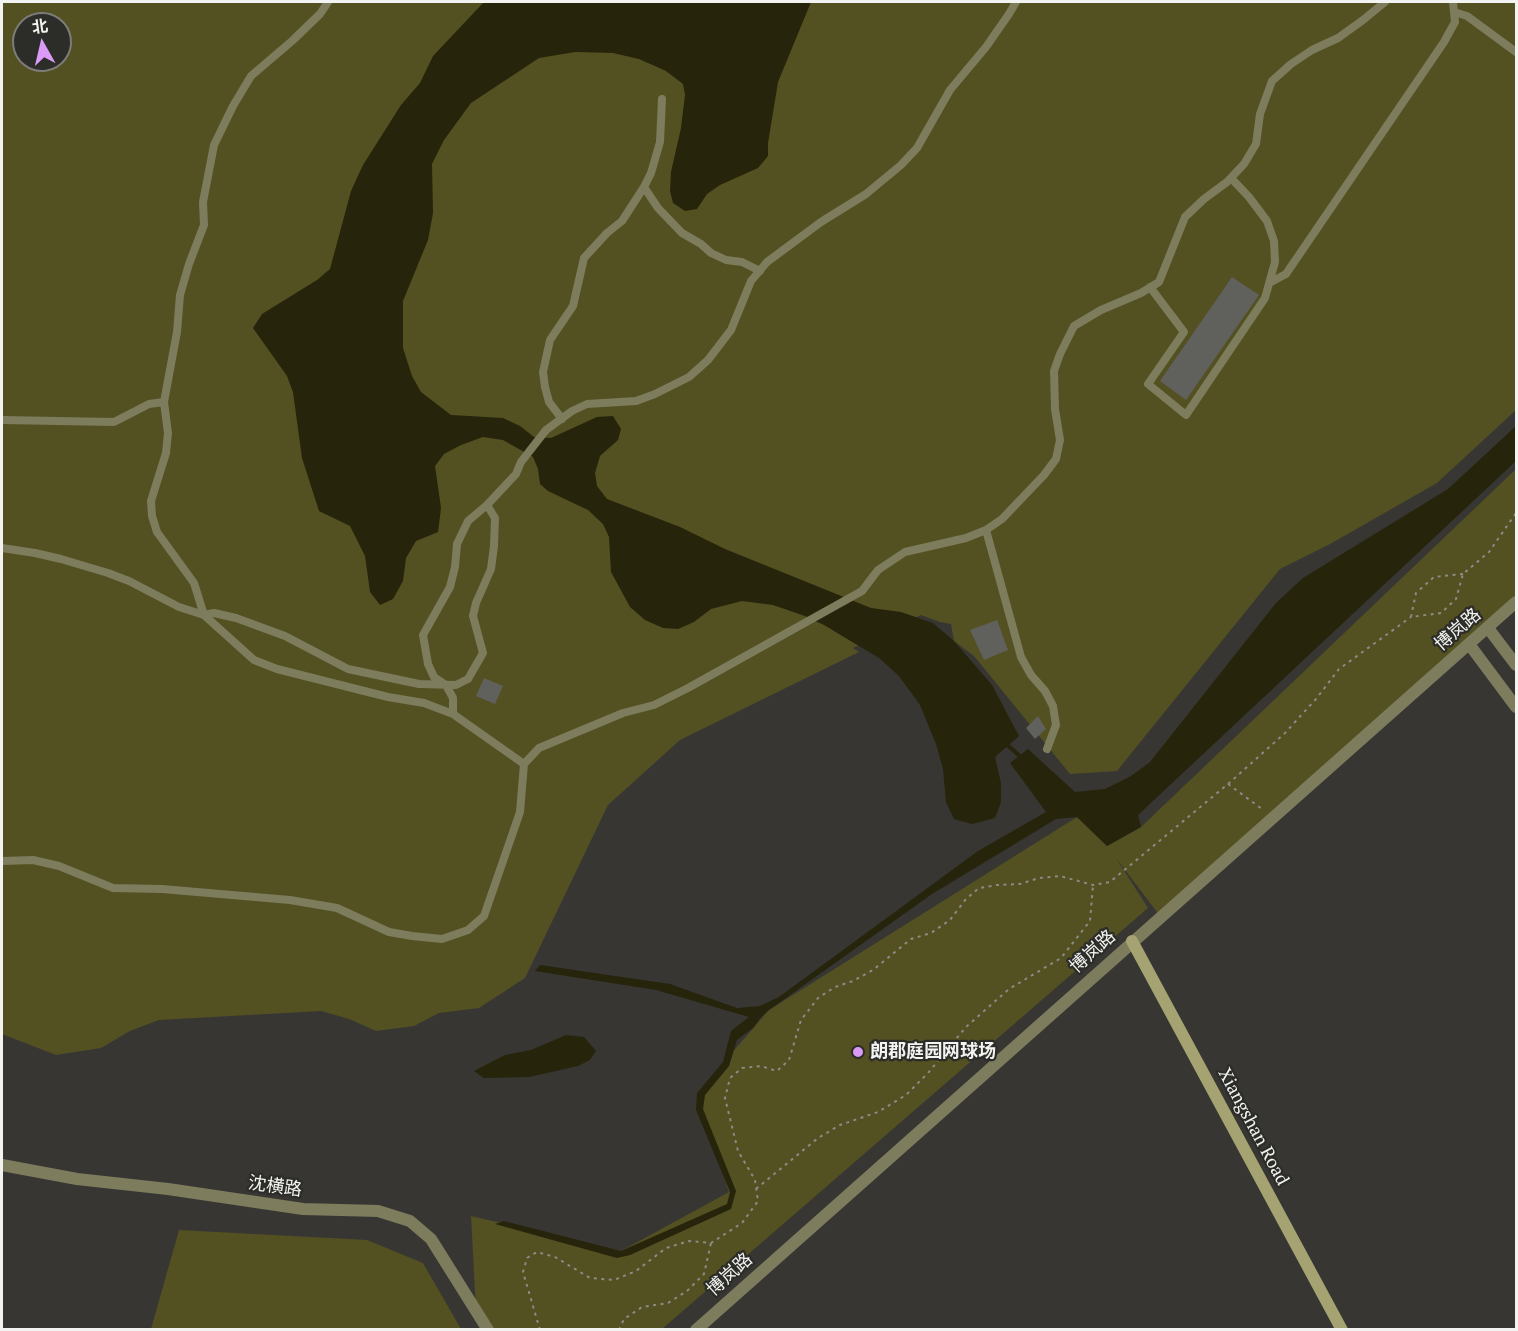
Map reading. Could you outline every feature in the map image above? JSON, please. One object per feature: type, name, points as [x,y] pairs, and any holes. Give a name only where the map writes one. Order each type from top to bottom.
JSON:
[{"type":"main road","name":"Xiangshan Road","points":[[1132,941],[1342,1329]]},
{"type":"street","name":"博岚路","points":[[696,1329],[1516,602]]},
{"type":"street","points":[[1488,628],[1516,665]]},
{"type":"street","points":[[1469,644],[1516,707]]},
{"type":"street","name":"沈横路","points":[[2,1165],[77,1179],[168,1189],[303,1209],[378,1211],[410,1221],[430,1239],[488,1329]]},
{"type":"lane","points":[[204,615],[194,583],[157,532],[152,516],[151,501],[166,453],[168,433],[165,402],[177,332],[180,295],[204,225],[203,202],[214,145],[232,106],[251,76],[292,41],[320,14],[328,2]]},
{"type":"lane","points":[[453,714],[453,698],[446,685],[434,677],[428,663],[423,635],[450,587],[457,544],[468,521],[487,505],[516,474],[521,462],[546,430],[562,418],[587,404],[636,400],[655,394],[689,377],[708,360],[731,330],[751,281],[767,262],[866,194],[901,165],[917,148],[950,90],[986,47],[1016,2]]},
{"type":"lane","points":[[2,861],[33,860],[59,866],[112,888],[162,889],[290,900],[337,908],[389,932],[442,939],[468,930],[484,916],[520,812],[524,764],[539,748],[623,713],[654,705],[862,591],[878,570],[905,552],[966,538],[986,531],[1002,519],[1056,459],[1060,440],[1055,409],[1054,371],[1074,326],[1159,282],[1185,217],[1232,178],[1256,144],[1260,114],[1272,81],[1291,64],[1312,50],[1338,38],[1385,2]]},
{"type":"lane","points":[[1271,282],[1286,274],[1444,42],[1455,22],[1453,2]]},
{"type":"lane","points":[[1454,12],[1467,16],[1516,52]]},
{"type":"lane","points":[[562,418],[549,402],[545,387],[543,372],[550,340],[573,306],[584,258],[607,232],[622,221],[651,172],[660,142],[662,99]]},
{"type":"lane","points":[[1150,287],[1184,332],[1148,384],[1186,415],[1265,298],[1275,262],[1274,241],[1267,221],[1250,197],[1232,178]]},
{"type":"lane","points":[[644,187],[658,208],[682,233],[726,260],[742,262],[760,270]]},
{"type":"lane","points":[[2,420],[114,422],[149,404],[165,402]]},
{"type":"lane","points":[[204,615],[214,613],[245,621],[285,636],[348,669],[419,684],[456,685],[468,679],[483,653],[473,616],[476,603],[491,569],[494,546],[495,518],[487,505]]},
{"type":"lane","points":[[986,531],[1014,639],[1031,675],[1045,691],[1053,706],[1056,725],[1047,749]]},
{"type":"lane","points":[[2,548],[35,553],[129,581],[178,607],[204,615],[254,660],[277,669],[388,697],[424,703],[453,714],[524,764]]},
{"type":"path","points":[[540,1329],[523,1272],[527,1258],[537,1251],[555,1257],[590,1278],[614,1280],[636,1270],[666,1248],[689,1241],[711,1243],[742,1223],[758,1201],[755,1180],[738,1151],[725,1098],[730,1078],[742,1068],[761,1066],[777,1071],[789,1060],[801,1020],[818,998],[873,970],[911,939],[931,933],[950,920],[966,899],[979,888],[1020,884],[1039,878],[1060,876],[1093,885],[1110,882],[1228,784],[1285,733],[1339,669],[1412,617],[1441,613],[1456,599],[1463,574],[1489,552],[1516,513]]},
{"type":"path","points":[[1412,617],[1416,593],[1434,577],[1463,574]]},
{"type":"path","points":[[1228,784],[1273,817]]},
{"type":"path","points":[[756,1189],[825,1134],[840,1125],[878,1112],[906,1095],[928,1073],[966,1027],[992,1004],[1009,989],[1061,958],[1090,921],[1093,885]]},
{"type":"path","points":[[619,1329],[624,1319],[642,1307],[668,1303],[687,1291],[704,1274],[711,1243]]},
{"type":"shaded area","points":[[2,2],[1516,2],[1516,410],[1437,483],[1332,543],[1280,569],[1117,771],[1070,774],[974,656],[954,641],[951,624],[921,615],[853,648],[859,652],[680,740],[608,805],[525,978],[479,1008],[439,1013],[414,1026],[376,1031],[349,1019],[321,1011],[159,1020],[130,1031],[101,1048],[56,1055],[2,1034]]},
{"type":"shaded area","points":[[484,2],[811,2],[778,82],[768,156],[758,168],[720,185],[707,194],[697,209],[685,211],[673,203],[670,191],[671,172],[681,128],[685,95],[683,84],[666,71],[639,59],[613,53],[575,52],[539,58],[471,103],[444,140],[432,164],[433,213],[428,240],[403,301],[403,348],[412,376],[421,392],[451,415],[503,418],[520,426],[534,437],[551,438],[597,417],[613,416],[621,429],[618,440],[600,456],[595,473],[597,486],[607,499],[680,527],[725,549],[871,608],[901,612],[933,623],[954,641],[992,685],[1019,736],[995,757],[1001,783],[1001,802],[995,818],[972,824],[954,819],[946,802],[943,769],[936,744],[920,705],[899,676],[879,658],[824,625],[773,605],[742,601],[711,609],[694,622],[678,629],[663,628],[645,620],[630,607],[611,572],[609,537],[603,524],[588,510],[548,491],[540,484],[538,469],[533,457],[503,440],[483,437],[461,445],[444,454],[435,466],[441,508],[438,532],[416,541],[406,558],[403,581],[393,599],[380,605],[370,592],[365,556],[350,526],[319,511],[302,458],[293,392],[287,376],[253,328],[262,314],[317,280],[330,269],[351,191],[363,165],[401,105],[420,83],[433,56]]},
{"type":"shaded area","points":[[1516,426],[1516,461],[1138,815],[1141,827],[1107,846],[1077,817],[1056,819],[932,894],[769,1010],[753,1028],[737,1040],[729,1066],[705,1095],[703,1109],[736,1191],[731,1209],[630,1255],[617,1258],[495,1224],[504,1221],[621,1251],[727,1204],[730,1192],[696,1110],[697,1093],[723,1062],[731,1031],[749,1017],[656,990],[535,971],[540,965],[670,984],[737,1008],[760,1006],[779,997],[978,851],[1046,812],[1010,763],[1028,749],[1075,792],[1105,789],[1131,776],[1150,762],[1276,603],[1303,578],[1448,489]]},
{"type":"shaded area","name":"朗郡庭园网球场","points":[[1516,469],[1516,602],[1160,916],[1116,858],[1148,908],[662,1329],[490,1329],[476,1311],[471,1216],[621,1251],[729,1192],[697,1093],[769,1010],[1077,817],[1107,846],[1141,827]]},
{"type":"shaded area","points":[[566,1035],[584,1037],[596,1051],[590,1060],[578,1066],[529,1077],[484,1078],[474,1071],[505,1055],[531,1050]]},
{"type":"shaded area","points":[[179,1230],[367,1240],[423,1263],[461,1329],[151,1329]]},
{"type":"building","points":[[1232,277],[1259,295],[1186,400],[1160,381]]},
{"type":"building","points":[[997,620],[1008,650],[984,660],[970,630]]},
{"type":"building","points":[[484,678],[503,686],[495,704],[476,696]]},
{"type":"building","points":[[1038,716],[1046,729],[1035,739],[1026,728]]},
{"type":"waterway","points":[[1004,742],[1023,759]]},
{"type":"place","name":"朗郡庭园网球场","points":[[858,1052]]}]
